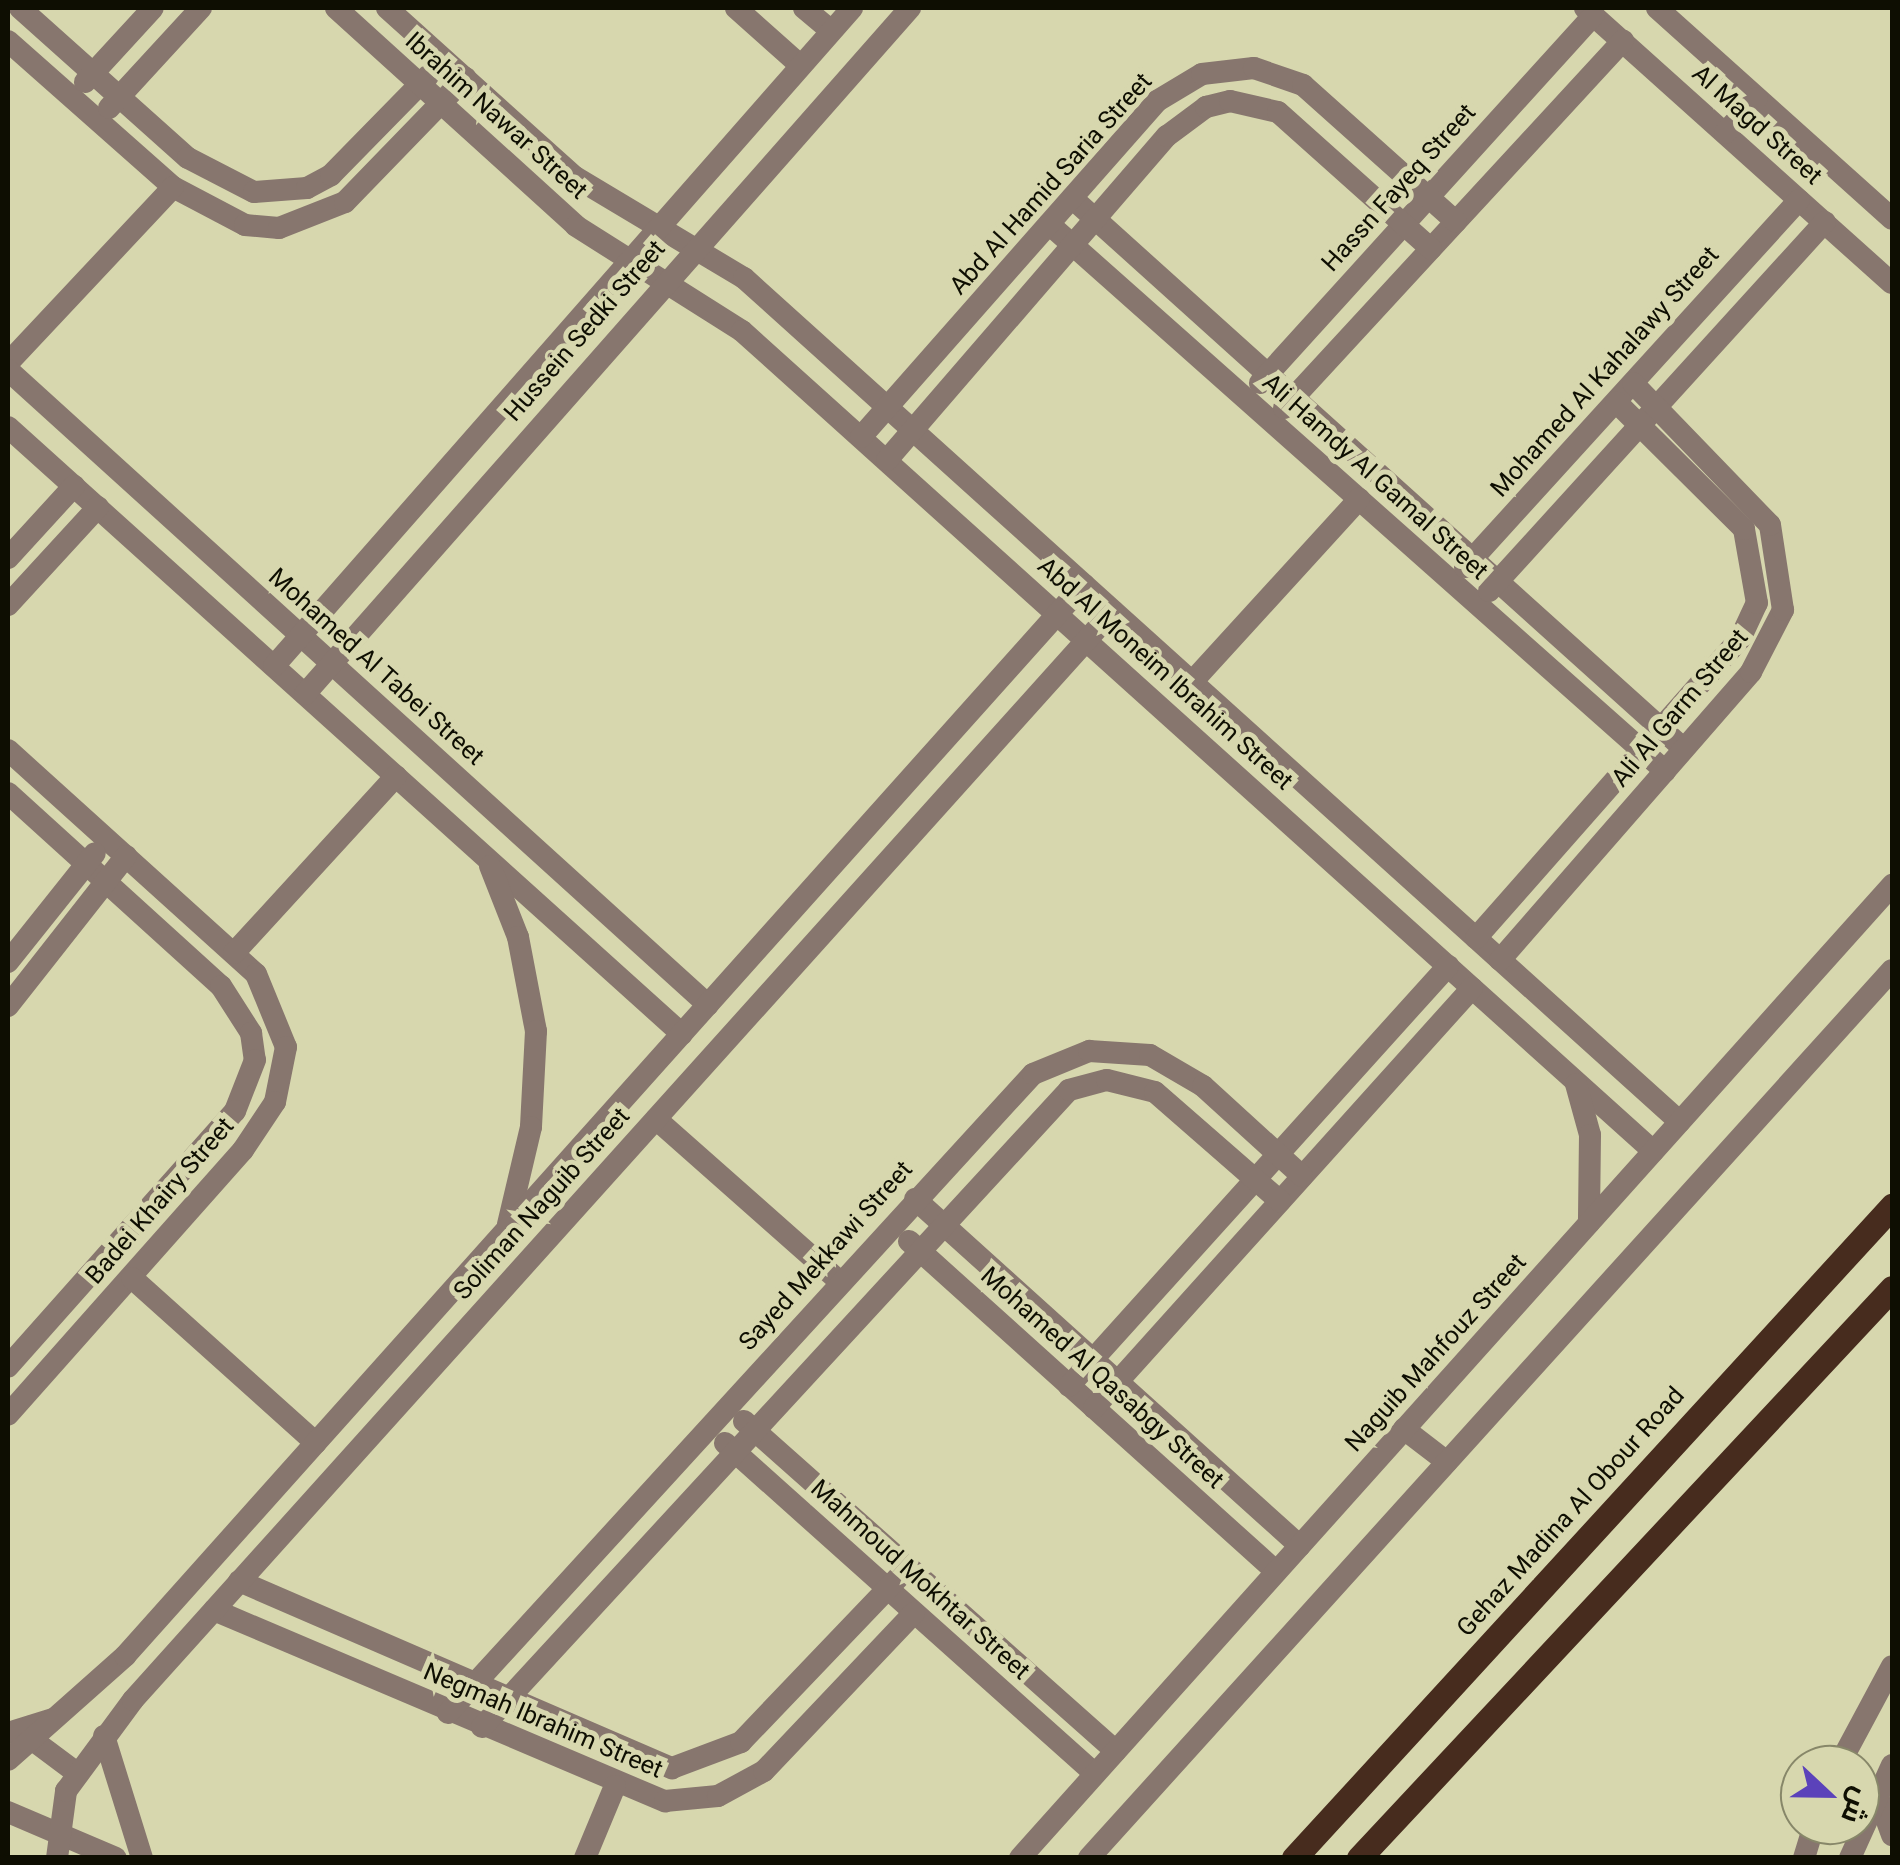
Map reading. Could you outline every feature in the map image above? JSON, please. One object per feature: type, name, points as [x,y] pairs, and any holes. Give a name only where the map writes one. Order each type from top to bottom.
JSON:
[{"type":"main road","name":"Gehaz Madina Al Obour Road","points":[[1294,1858],[1892,1206]]},
{"type":"main road","points":[[1359,1858],[1892,1288]]},
{"type":"main road","points":[[1413,1731],[1445,1764]]},
{"type":"street","points":[[20,8],[118,98],[209,172],[281,194],[331,175],[444,58]]},
{"type":"street","points":[[70,98],[154,8]]},
{"type":"street","points":[[97,122],[201,8]]},
{"type":"street","name":"Ibrahim Nawar Street","points":[[336,8],[576,226],[626,258]]},
{"type":"street","name":"Ibrahim Nawar Street","points":[[388,8],[594,191],[658,222]]},
{"type":"street","points":[[736,8],[800,65]]},
{"type":"street","points":[[804,8],[831,31]]},
{"type":"street","name":"Hussein Sedki Street","points":[[274,666],[626,258],[852,8]]},
{"type":"street","name":"Hussein Sedki Street","points":[[305,694],[666,278],[910,8]]},
{"type":"street","name":"Al Magd Street","points":[[1656,8],[1892,220]]},
{"type":"street","name":"Al Magd Street","points":[[1589,11],[1892,283]]},
{"type":"street","name":"Hassn Fayeq Street","points":[[1246,398],[1429,197],[1589,11]]},
{"type":"street","points":[[8,41],[173,187],[245,225],[314,220],[345,202],[465,78]]},
{"type":"street","points":[[1272,422],[1623,41]]},
{"type":"street","name":"Abd Al Hamid Saria Street","points":[[861,437],[1157,102],[1228,68],[1304,86],[1456,222]]},
{"type":"street","points":[[1725,133],[1757,98]]},
{"type":"street","points":[[886,460],[1184,118],[1230,101],[1278,112],[1431,249]]},
{"type":"street","points":[[8,366],[173,187]]},
{"type":"street","name":"Ali Hamdy Al Gamal Street","points":[[1072,198],[1684,749]]},
{"type":"street","name":"Mohamed Al Kahalawy Street","points":[[1452,582],[1800,200]]},
{"type":"street","name":"Abd Al Moneim Ibrahim Street","points":[[658,222],[698,244],[887,407],[1680,1122]]},
{"type":"street","points":[[1476,604],[1824,222]]},
{"type":"street","name":"Ali Hamdy Al Gamal Street","points":[[1049,224],[1664,771]]},
{"type":"street","name":"Abd Al Moneim Ibrahim Street","points":[[626,258],[666,278],[861,437],[1653,1152]]},
{"type":"street","name":"Mohamed Al Tabei Street","points":[[8,366],[332,663],[716,996],[752,1012]]},
{"type":"street","points":[[1633,383],[1770,525],[1783,610],[1757,602]]},
{"type":"street","name":"Ali Al Garm Street","points":[[1476,938],[1740,640],[1757,602],[1744,529],[1616,402]]},
{"type":"street","points":[[8,427],[682,1034]]},
{"type":"street","points":[[8,558],[74,486]]},
{"type":"street","points":[[1192,682],[1359,500]]},
{"type":"street","points":[[8,605],[98,507]]},
{"type":"street","name":"Soliman Naguib Street","points":[[8,1760],[66,1714],[316,1443],[1084,584]]},
{"type":"street","name":"Ali Al Garm Street","points":[[1500,960],[1765,654],[1783,610]]},
{"type":"street","name":"Soliman Naguib Street","points":[[57,1858],[57,1832],[77,1773],[104,1736],[1113,611]]},
{"type":"street","name":"Badei Khairy Street","points":[[8,750],[234,953],[281,1019],[275,1102],[132,1278],[8,1415]]},
{"type":"street","points":[[234,953],[396,776]]},
{"type":"street","name":"Badei Khairy Street","points":[[8,793],[240,1008],[254,1060],[235,1111],[8,1367]]},
{"type":"street","points":[[8,962],[106,839]]},
{"type":"street","points":[[8,1006],[126,856]]},
{"type":"street","points":[[487,858],[518,937],[536,1032],[531,1127],[507,1230]]},
{"type":"street","name":"Naguib Mahfouz Street","points":[[1020,1858],[1892,885]]},
{"type":"street","points":[[1070,1386],[1448,966]]},
{"type":"street","points":[[1089,1858],[1892,970]]},
{"type":"street","points":[[1094,1408],[1472,988]]},
{"type":"street","name":"Sayed Mekkawi Street","points":[[448,1713],[1033,1074],[1089,1051],[1150,1055],[1178,1068],[1302,1176]]},
{"type":"street","points":[[482,1727],[1053,1101],[1106,1080],[1154,1092],[1280,1201]]},
{"type":"street","points":[[1575,1081],[1590,1135],[1589,1223]]},
{"type":"street","points":[[656,1119],[840,1282]]},
{"type":"street","name":"Mohamed Al Qasabgy Street","points":[[915,1199],[1300,1546]]},
{"type":"street","name":"Mohamed Al Qasabgy Street","points":[[891,1226],[1276,1572]]},
{"type":"street","points":[[132,1278],[316,1443]]},
{"type":"street","points":[[769,1360],[796,1382]]},
{"type":"street","name":"Mahmoud Mokhtar Street","points":[[727,1406],[1116,1751]]},
{"type":"street","name":"Mahmoud Mokhtar Street","points":[[708,1427],[1094,1774]]},
{"type":"street","points":[[1404,1429],[1447,1462]]},
{"type":"street","points":[[663,1477],[690,1499]]},
{"type":"street","points":[[598,1548],[624,1570]]},
{"type":"street","name":"Negmah Ibrahim Street","points":[[239,1582],[647,1764],[696,1765],[760,1725],[908,1567]]},
{"type":"street","name":"Negmah Ibrahim Street","points":[[214,1610],[615,1786],[665,1801],[742,1786],[914,1613]]},
{"type":"street","points":[[1849,1745],[1892,1666]]},
{"type":"street","points":[[8,1733],[66,1714]]},
{"type":"street","points":[[104,1736],[142,1858]]},
{"type":"street","points":[[34,1741],[77,1773]]},
{"type":"street","points":[[1880,1788],[1892,1765]]},
{"type":"street","points":[[586,1858],[615,1786]]},
{"type":"street","points":[[1880,1802],[1892,1835]]},
{"type":"street","points":[[8,1812],[116,1858]]}]
